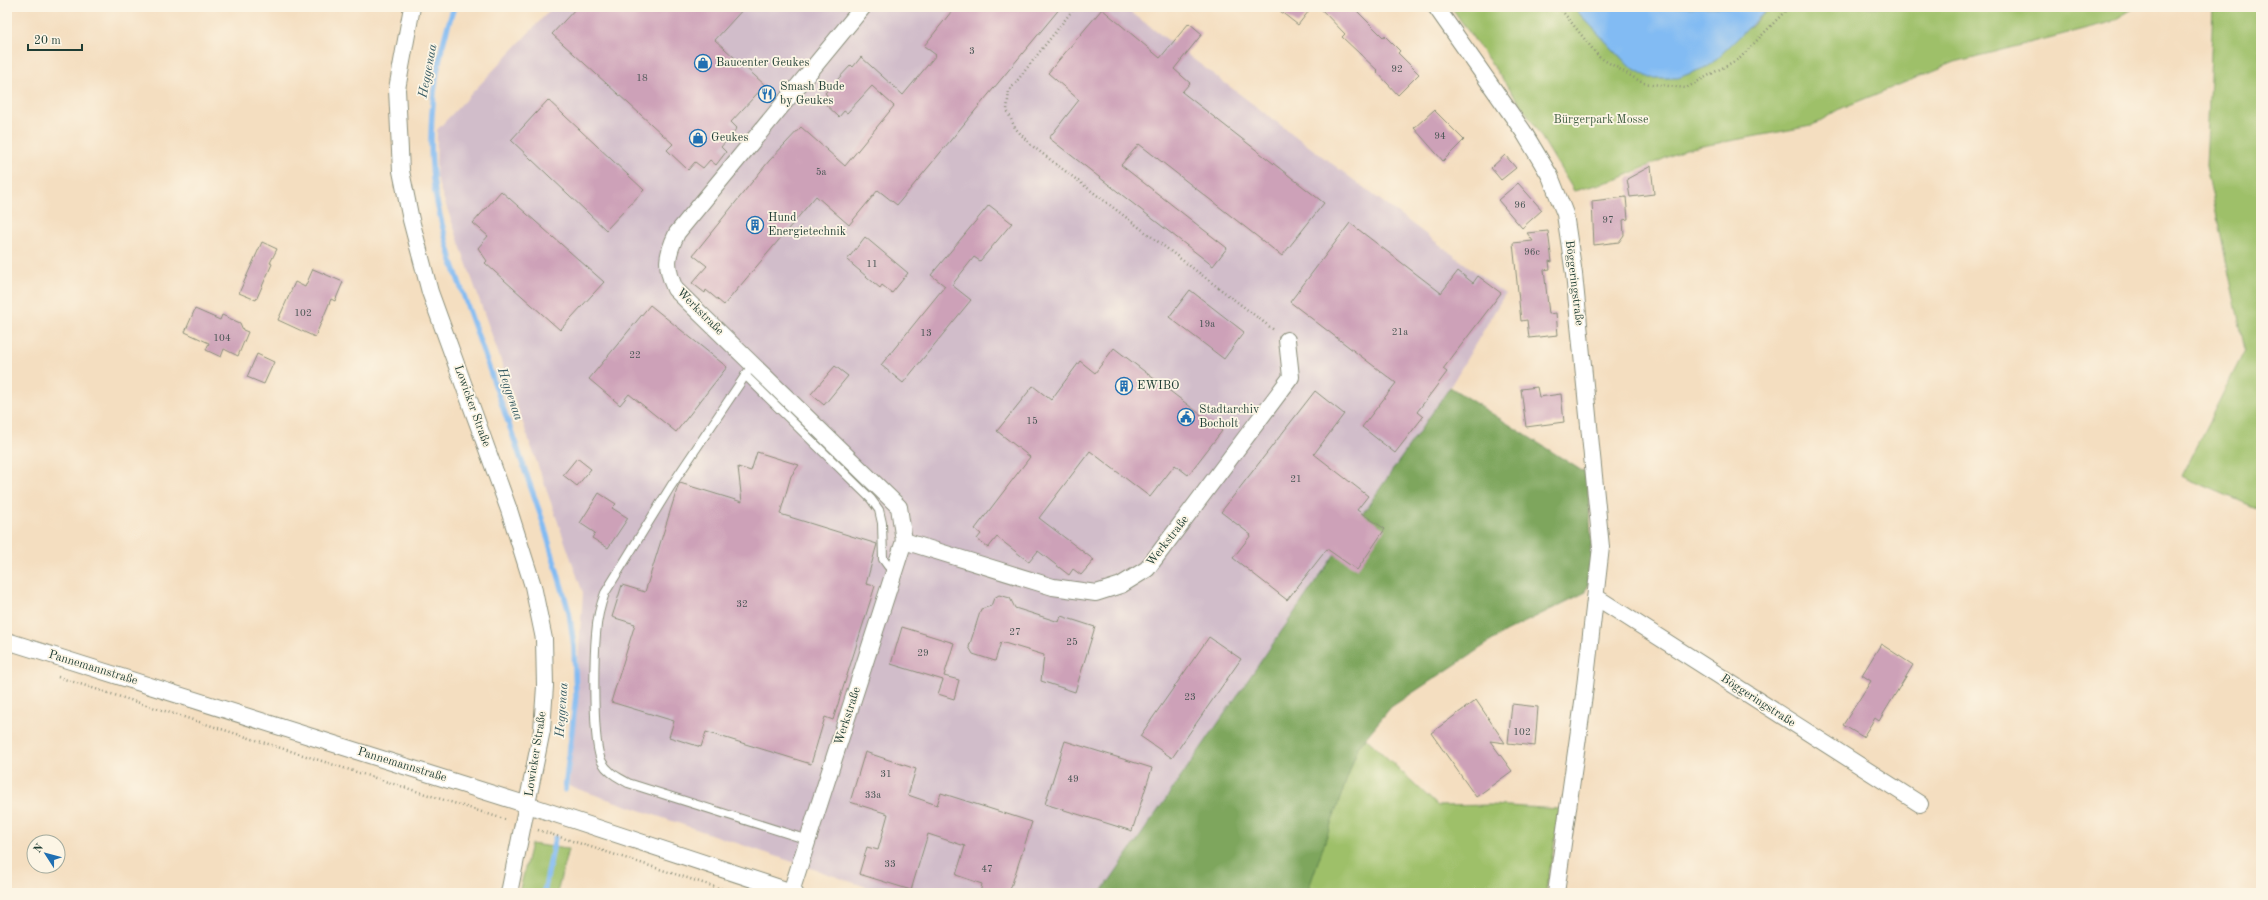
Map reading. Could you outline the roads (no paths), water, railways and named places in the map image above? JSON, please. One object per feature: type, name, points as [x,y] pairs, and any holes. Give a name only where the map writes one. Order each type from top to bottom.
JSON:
[{"type":"street","name":"Lowicker Straße","points":[[412,7],[397,89],[401,171],[411,220],[430,292],[509,510],[531,578],[544,639],[545,686],[542,730],[524,825],[509,893]]},
{"type":"street","name":"Werkstraße","points":[[793,892],[808,840],[904,541],[899,507],[749,370],[676,289],[669,276],[667,263],[670,248],[677,233],[863,7]]},
{"type":"street","name":"Böggeringstraße","points":[[1436,7],[1523,131],[1550,176],[1565,214],[1574,274],[1601,547],[1596,597],[1556,893]]},
{"type":"street","name":"Werkstraße","points":[[904,541],[1053,587],[1096,592],[1121,585],[1146,569],[1279,395],[1291,377],[1287,340]]},
{"type":"street","name":"Böggeringstraße","points":[[1596,597],[1920,804]]},
{"type":"street","name":"Pannemannstraße","points":[[7,641],[528,805],[793,892]]},
{"type":"lane","points":[[808,840],[628,783],[611,773],[602,762],[597,748],[595,690],[596,634],[600,609],[605,593],[671,486],[749,370],[871,499],[879,510],[882,523],[883,559],[888,566],[895,569]]},
{"type":"water","points":[[1573,7],[1770,7],[1709,66],[1678,78],[1650,78],[1629,66]]},
{"type":"waterway","name":"Heggenaa","points":[[454,7],[442,48],[434,91],[431,135],[431,157],[434,189],[452,262],[542,519],[569,612],[574,646],[576,696],[565,790]]},
{"type":"waterway","name":"Heggenaa","points":[[544,893],[555,838]]},
{"type":"place","name":"Baucenter Geukes","points":[[703,63]]},
{"type":"place","name":"Smash Bude by Geukes","points":[[767,94]]},
{"type":"place","name":"Geukes","points":[[698,138]]},
{"type":"place","name":"Hund Energietechnik","points":[[755,225]]},
{"type":"place","name":"EWIBO","points":[[1124,386]]},
{"type":"place","name":"Stadtarchiv Bocholt","points":[[1186,417]]},
{"type":"park label","name":"Bürgerpark Mosse","points":[[1601,120]]}]
